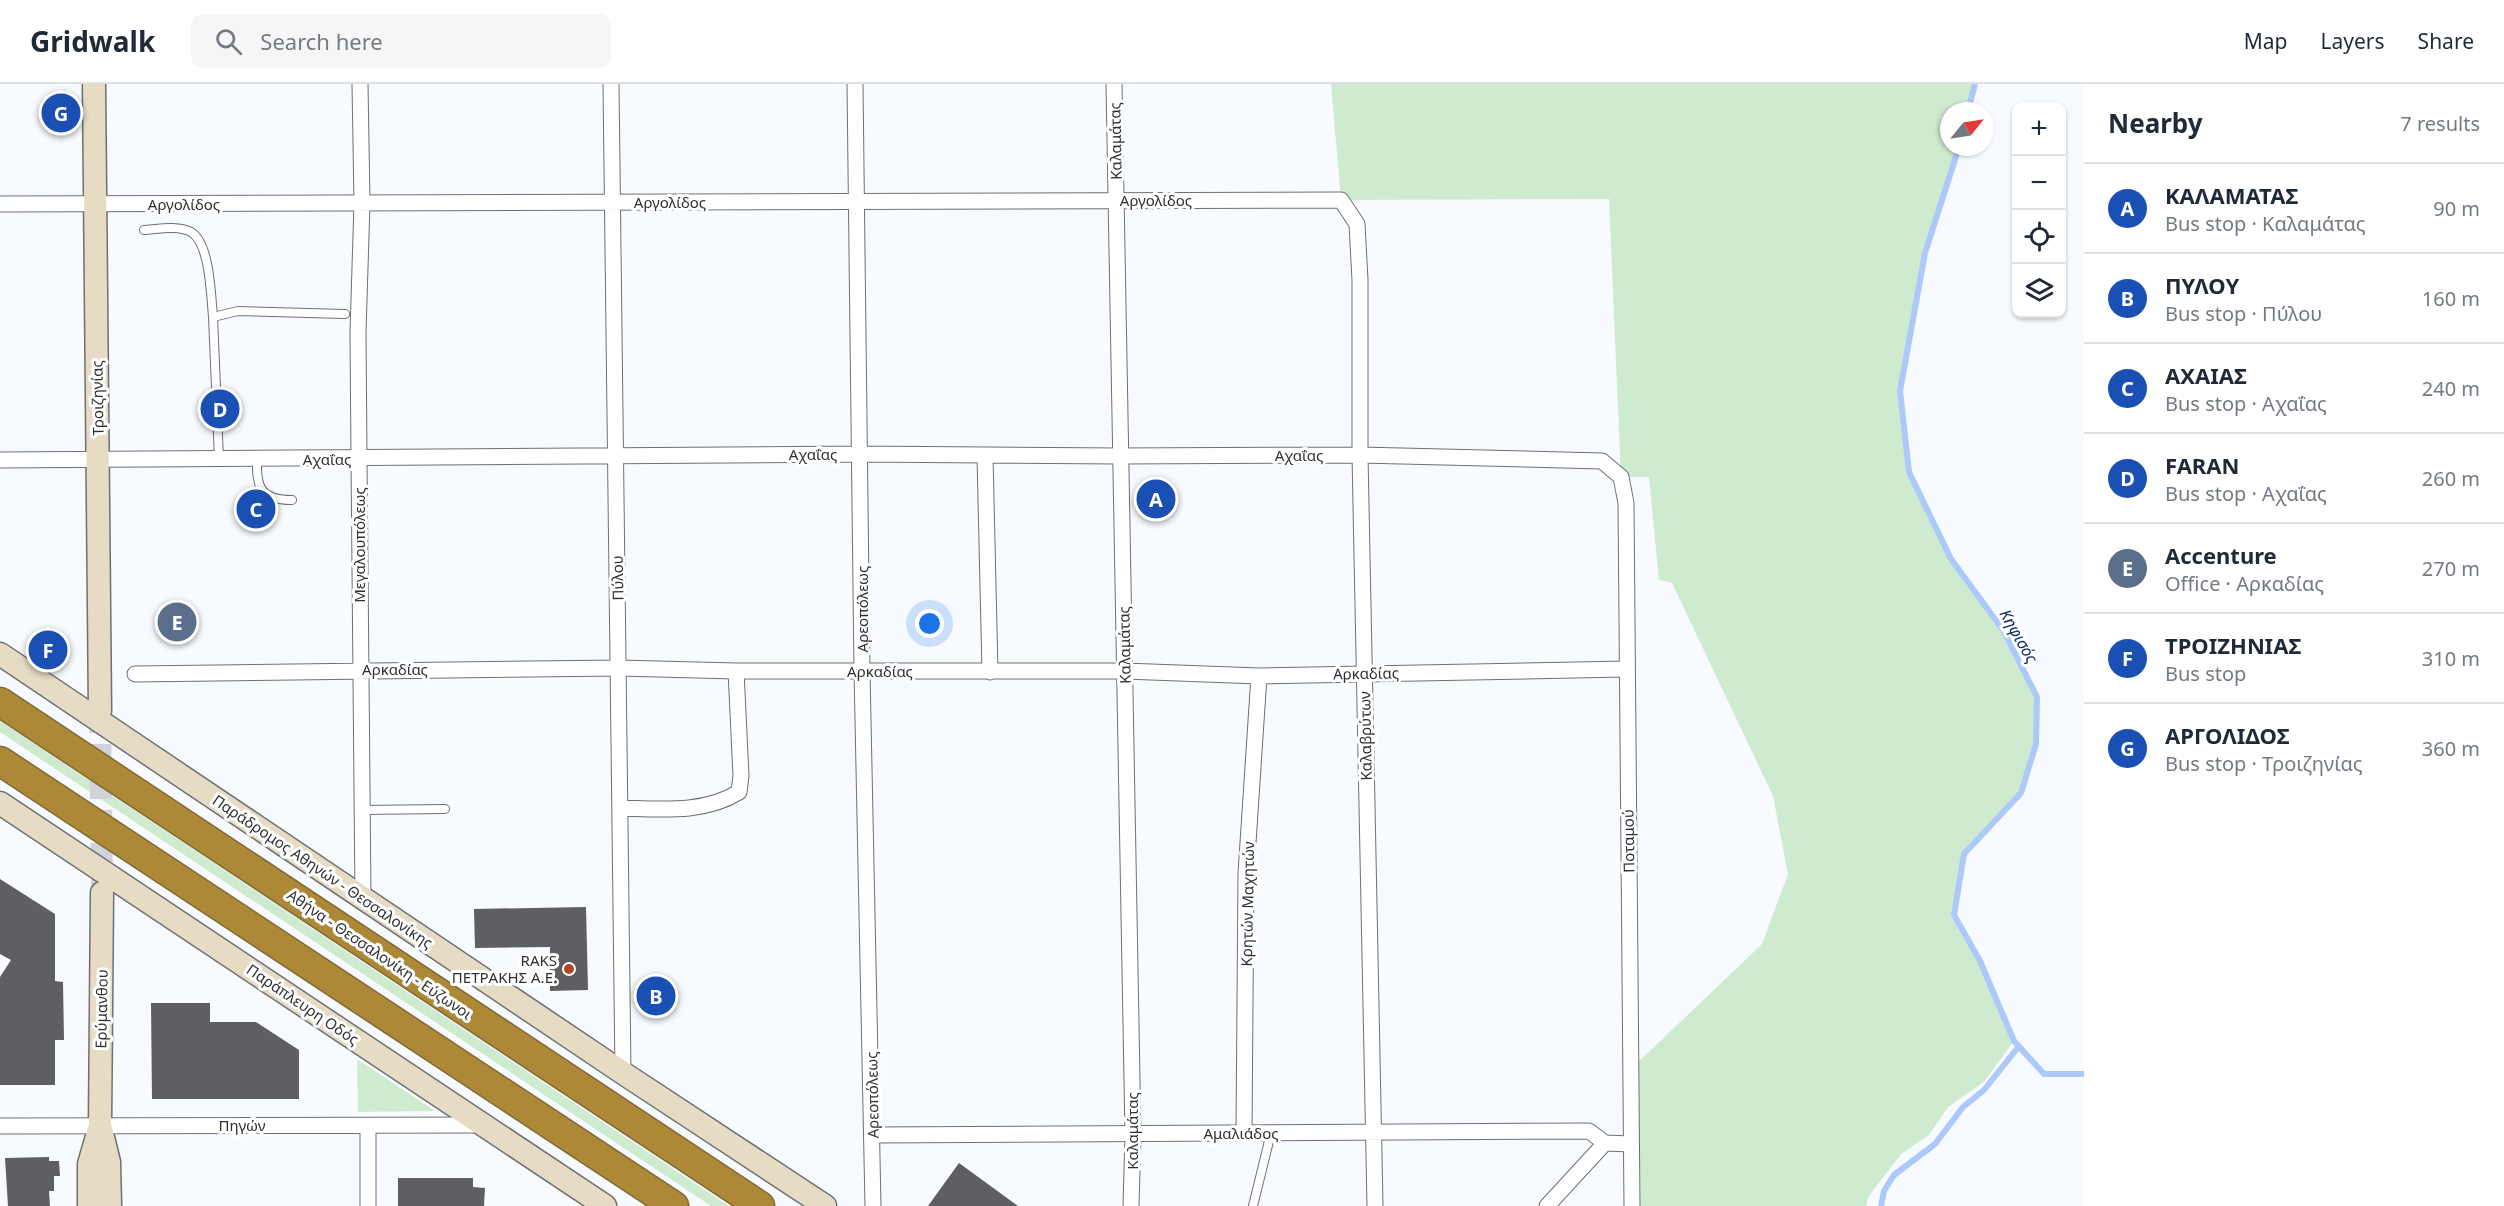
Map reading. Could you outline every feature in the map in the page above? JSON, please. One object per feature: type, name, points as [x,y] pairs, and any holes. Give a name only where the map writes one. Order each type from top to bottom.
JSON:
[{"type":"highway","name":"Αθήνα - Θεσσαλονίκη - Εύζωνοι","points":[[0,702],[760,1206]]},
{"type":"highway","points":[[0,761],[674,1206]]},
{"type":"main road","name":"Τροιζηνίας","points":[[94,84],[100,711]]},
{"type":"main road","name":"Παράδρομος Αθηνών - Θεσσαλονίκης","points":[[0,654],[825,1206]]},
{"type":"main road","name":"Παράπλευρη Οδός","points":[[0,803],[605,1206]]},
{"type":"main road","name":"Ερύμανθου","points":[[89,1206],[89,1164],[100,1125],[102,893]]},
{"type":"main road","name":"Ερύμανθου","points":[[100,1125],[110,1162],[110,1206]]},
{"type":"street","name":"Μεγαλουπόλεως","points":[[360,84],[362,203],[358,332],[363,898]]},
{"type":"street","name":"Πύλου","points":[[611,84],[623,1073]]},
{"type":"street","name":"Αρεοπόλεως","points":[[855,84],[862,671],[873,1206]]},
{"type":"street","name":"Καλαμάτας","points":[[1114,84],[1133,1134],[1131,1206]]},
{"type":"street","name":"Αργολίδος","points":[[0,204],[1341,200]]},
{"type":"street","name":"Καλαβρύτων","points":[[1341,200],[1357,224],[1360,280],[1360,455],[1375,1206]]},
{"type":"street","name":"Αχαΐας","points":[[0,460],[860,454],[1360,455],[1602,461],[1621,477]]},
{"type":"street","points":[[985,456],[990,672]]},
{"type":"street","name":"Ποταμού","points":[[1621,477],[1626,503],[1632,1206]]},
{"type":"street","name":"Αρκαδίας","points":[[135,674],[618,668],[735,671],[1124,671],[1259,676],[1626,669]]},
{"type":"street","points":[[620,808],[693,809],[731,797],[739,792],[741,776],[735,671]]},
{"type":"street","name":"Κρητών Μαχητών","points":[[1244,1133],[1245,873],[1259,676]]},
{"type":"street","name":"Πηγών","points":[[0,1126],[484,1125]]},
{"type":"street","points":[[368,1126],[368,1206]]},
{"type":"street","name":"Αμαλιάδος","points":[[873,1135],[1589,1131],[1605,1143]]},
{"type":"street","points":[[1547,1206],[1605,1143],[1631,1144]]},
{"type":"lane","points":[[144,230],[177,228],[192,232],[204,247],[213,317],[219,459]]},
{"type":"lane","points":[[213,317],[238,311],[345,314]]},
{"type":"lane","points":[[256,459],[256,479],[262,492],[269,497],[292,500]]},
{"type":"lane","points":[[362,810],[445,809]]},
{"type":"lane","points":[[1253,1206],[1271,1133]]},
{"type":"green space","points":[[1331,84],[1975,84],[1970,102],[1940,102],[1940,156],[1956,156],[1925,253],[1900,391],[1909,472],[1951,559],[2003,630],[2037,697],[2036,744],[2021,793],[1964,854],[1954,915],[1980,961],[2014,1041],[1984,1082],[1948,1107],[1929,1135],[1901,1154],[1868,1197],[1866,1206],[1632,1206],[1630,1070],[1762,944],[1788,874],[1773,796],[1672,583],[1659,580],[1649,477],[1621,477],[1609,199],[1341,200]]},
{"type":"green space","points":[[0,721],[729,1206],[711,1206],[0,732]]},
{"type":"green space","points":[[357,1059],[435,1111],[358,1112]]},
{"type":"building","points":[[0,879],[55,914],[55,981],[63,982],[64,1040],[55,1040],[55,1085],[0,1085],[0,977],[11,960],[0,954]]},
{"type":"building","name":"RAKS ΠΕΤΡΑΚΗΣ Α.Ε.","points":[[586,907],[588,990],[550,991],[550,947],[475,948],[474,909]]},
{"type":"building","points":[[151,1003],[210,1003],[210,1022],[256,1022],[299,1050],[299,1099],[152,1099]]},
{"type":"building","points":[[49,1157],[49,1161],[59,1161],[60,1176],[54,1176],[54,1191],[49,1191],[50,1206],[8,1206],[5,1158]]},
{"type":"building","points":[[959,1163],[1018,1206],[928,1206]]},
{"type":"building","points":[[398,1178],[473,1178],[473,1187],[485,1188],[484,1206],[398,1206]]},
{"type":"waterway","name":"Κηφισός","points":[[1970,102],[1975,84]]},
{"type":"waterway","name":"Κηφισός","points":[[1956,156],[1925,253],[1900,391],[1909,472],[1951,559],[2003,630],[2037,697],[2036,744],[2021,793],[1964,854],[1954,915],[1980,961],[2014,1041],[2044,1074],[2084,1074]]},
{"type":"waterway","points":[[1881,1206],[1884,1191],[1894,1175],[1935,1144],[1963,1107],[1984,1090],[2019,1046]]},
{"type":"tunnel","points":[[100,711],[102,888]]},
{"type":"place","name":"ΑΡΓΟΛΙΔΟΣ","points":[[61,113]]},
{"type":"place","name":"FARAN","points":[[220,409]]},
{"type":"place","name":"ΚΑΛΑΜΑΤΑΣ","points":[[1156,499]]},
{"type":"place","name":"AXAΙΑΣ","points":[[256,509]]},
{"type":"place","name":"Accenture","points":[[177,622]]},
{"type":"place","name":"ΤΡΟΙΖΗΝΙΑΣ","points":[[48,650]]},
{"type":"place","name":"RAKS ΠΕΤΡΑΚΗΣ Α.Ε.","points":[[569,969]]},
{"type":"place","name":"ΠΥΛΟΥ","points":[[656,996]]}]
